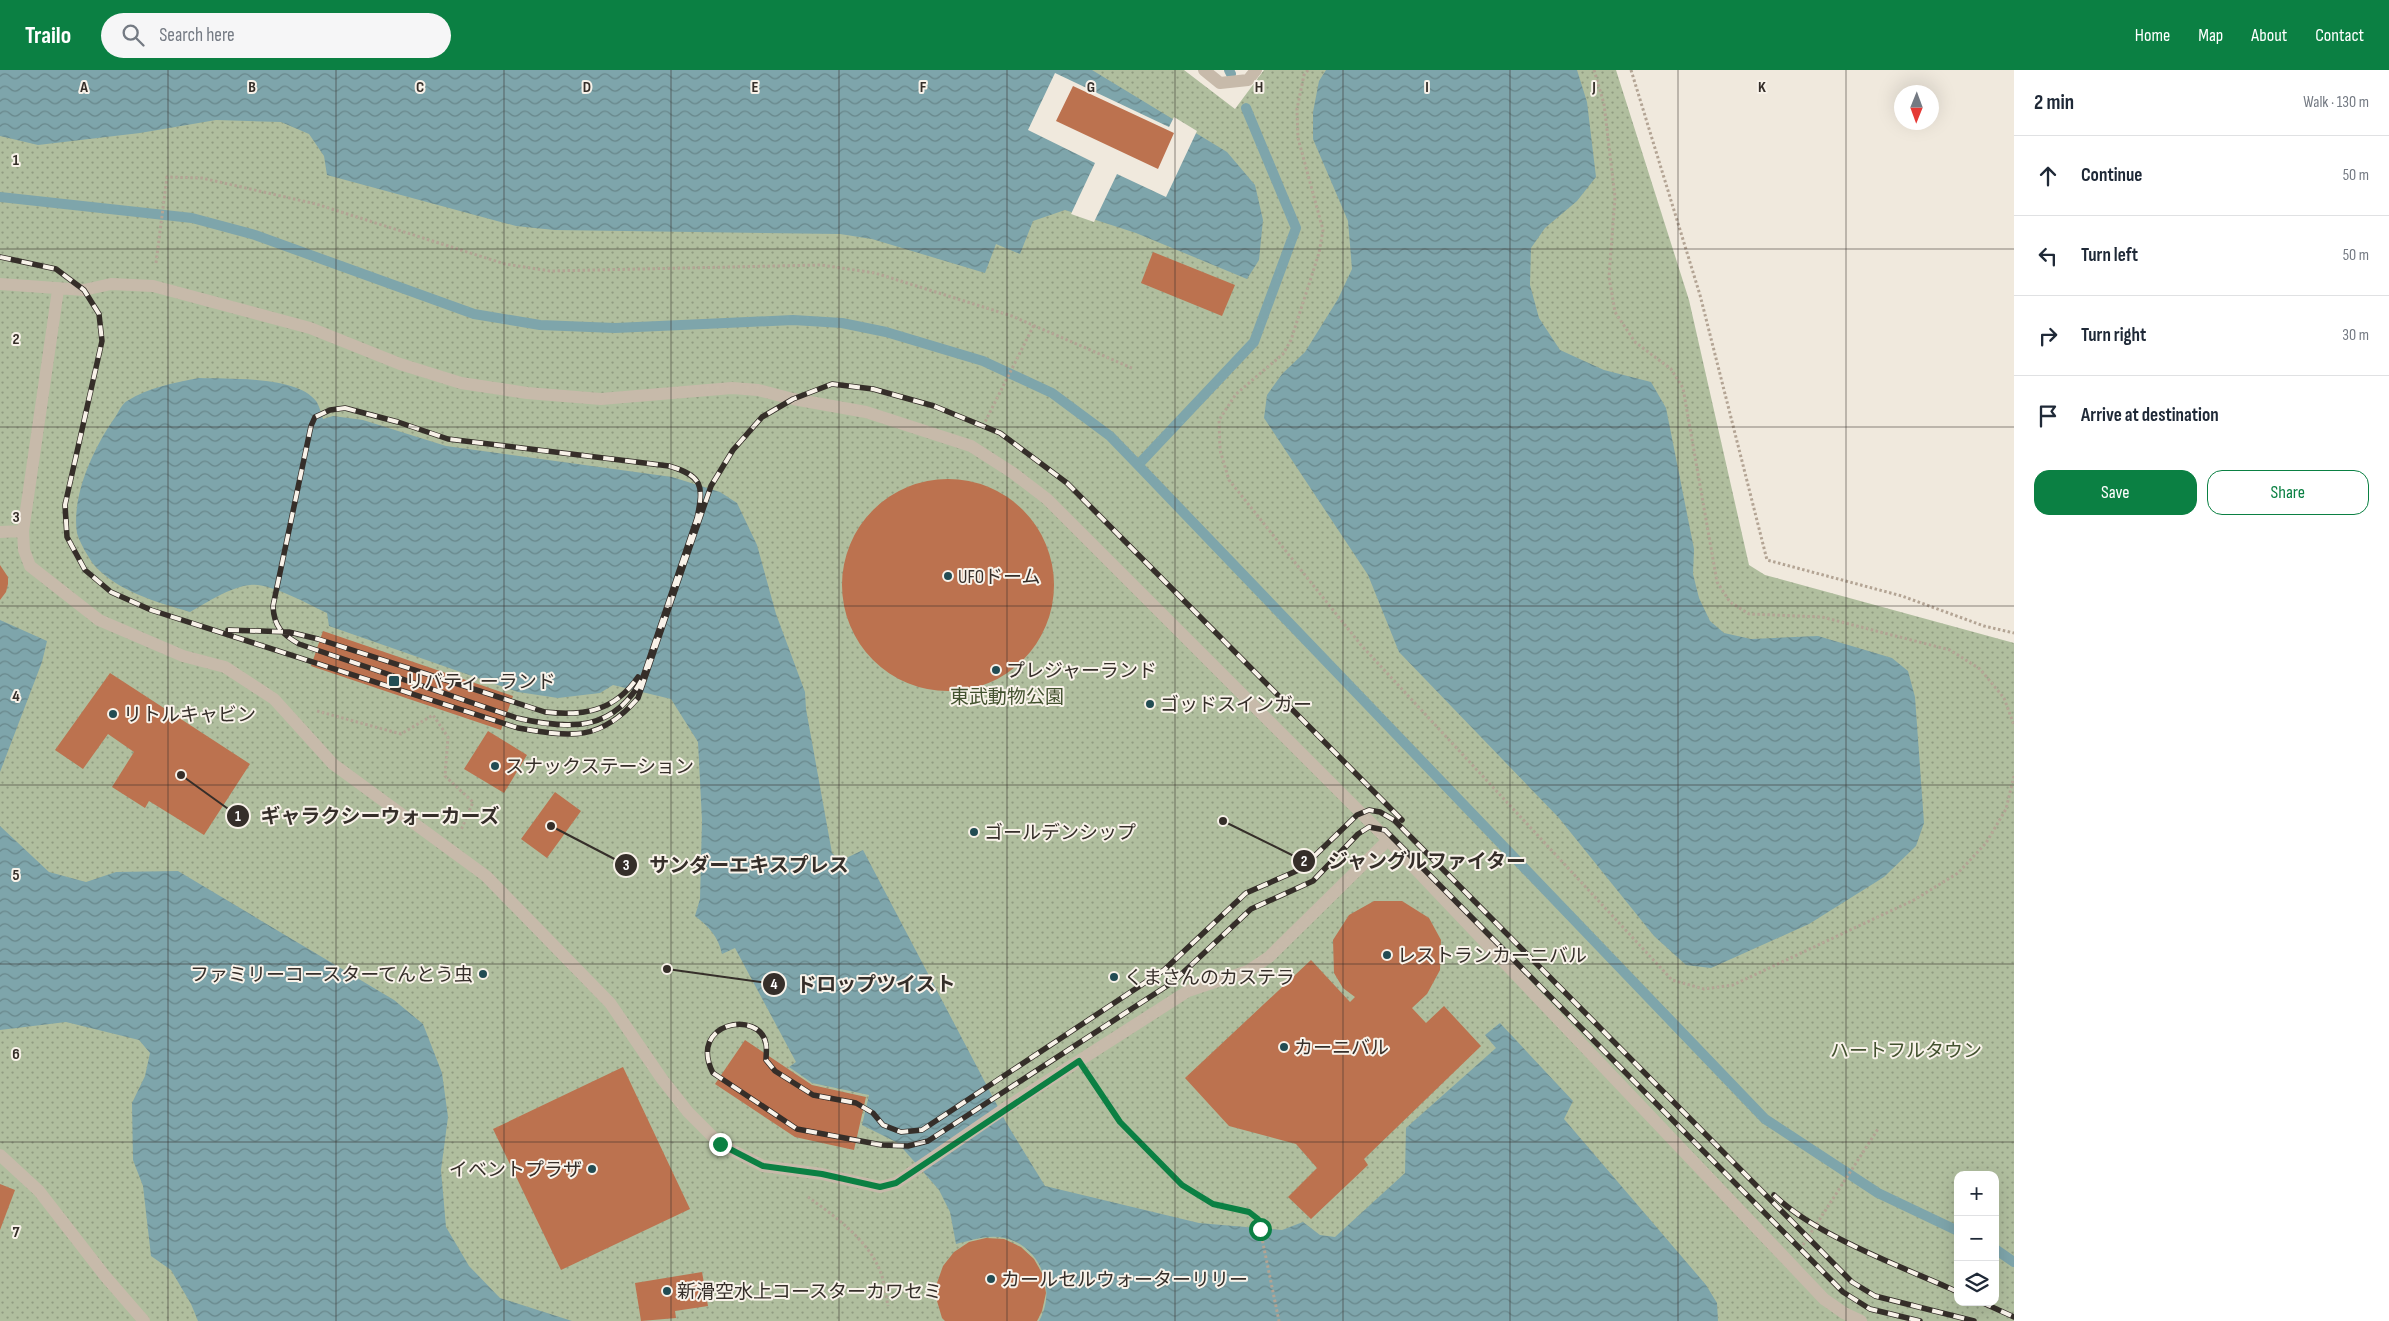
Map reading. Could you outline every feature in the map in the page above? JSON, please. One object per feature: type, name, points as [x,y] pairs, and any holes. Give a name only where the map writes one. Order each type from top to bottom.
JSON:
[{"type":"street","points":[[1204,70],[1220,83],[1248,80],[1256,70]]},
{"type":"street","points":[[0,284],[58,290],[84,290],[111,284],[153,286],[310,328],[400,364],[461,383],[527,394],[601,399],[732,388],[758,390],[793,399],[866,412],[971,446],[1012,472],[1047,500],[1388,840],[1824,1298],[1844,1314],[1861,1321]]},
{"type":"street","points":[[58,290],[23,531],[24,550],[30,566],[99,620],[183,656],[225,667],[274,699],[333,764],[486,876],[610,1003],[662,1079],[688,1112],[720,1144],[763,1166],[822,1174],[880,1187],[896,1183],[1010,1105],[1188,991],[1248,971],[1268,957],[1388,840]]},
{"type":"street","points":[[0,532],[23,531]]},
{"type":"street","points":[[0,1155],[39,1191],[104,1276],[144,1321]]},
{"type":"path","points":[[1308,70],[1304,75],[1296,109],[1298,138],[1323,230],[1320,253],[1291,340],[1283,354],[1236,394],[1219,420],[1220,450],[1229,480],[1361,645],[1672,980],[1704,989],[1733,986],[1921,895],[1958,873],[1986,843],[2006,809],[2014,776]]},
{"type":"path","points":[[1594,70],[1604,104],[1614,197],[1610,277],[1615,312],[1635,342],[1671,369],[1683,388],[1718,582],[1730,602],[1749,614],[1822,617],[1950,650],[1980,669],[2004,698],[2014,725]]},
{"type":"path","points":[[1631,70],[1700,295],[1767,560],[1902,596],[1984,626],[2014,633]]},
{"type":"path","points":[[157,256],[167,177],[202,178],[316,204],[504,264],[550,271],[821,265],[875,273],[1034,325],[1134,369]]},
{"type":"path","points":[[995,405],[1034,325]]},
{"type":"path","points":[[274,699],[401,734],[433,715],[448,737],[445,776],[473,802],[452,851]]},
{"type":"path","points":[[1079,1061],[1120,1122],[1182,1185],[1213,1204],[1249,1212],[1258,1219],[1279,1321]]},
{"type":"path","points":[[1792,1265],[1878,1129]]},
{"type":"path","points":[[801,1192],[849,1229],[870,1253],[882,1275],[888,1306]]},
{"type":"green space","name":"東武動物公園","points":[[0,70],[1184,70],[1235,109],[1264,70],[1616,70],[1689,300],[1749,565],[1765,575],[2014,643],[2014,1321],[0,1321]]},
{"type":"water","points":[[0,70],[1092,70],[1227,152],[1255,185],[1263,220],[1259,260],[1247,279],[1136,233],[1065,210],[1033,221],[1020,254],[996,244],[985,273],[872,239],[840,234],[554,230],[516,226],[327,175],[324,156],[309,134],[281,122],[216,120],[140,133],[38,145],[0,136]]},
{"type":"water","points":[[1326,70],[1577,70],[1587,102],[1596,177],[1577,201],[1545,228],[1531,248],[1530,285],[1539,318],[1560,350],[1604,370],[1651,382],[1666,408],[1694,549],[1693,574],[1699,598],[1710,621],[1724,633],[1751,639],[1818,636],[1892,658],[1908,671],[1915,697],[1924,823],[1916,846],[1884,877],[1809,924],[1711,968],[1686,965],[1654,936],[1559,818],[1399,652],[1368,575],[1264,418],[1267,395],[1282,374],[1305,352],[1338,299],[1352,269],[1348,221],[1313,139],[1313,112],[1319,81]]},
{"type":"water","points":[[199,378],[261,380],[278,383],[307,393],[316,401],[323,419],[333,416],[363,420],[446,446],[672,477],[720,492],[737,503],[757,545],[776,614],[805,692],[806,709],[832,853],[840,861],[863,850],[1007,1124],[1045,1186],[1199,1223],[1282,1230],[1303,1222],[1320,1235],[1335,1237],[1405,1173],[1406,1128],[1496,1048],[1485,1035],[1500,1023],[1573,1101],[1564,1119],[1706,1285],[1717,1303],[1718,1321],[1039,1321],[1044,1309],[1046,1283],[1036,1260],[1028,1250],[1018,1243],[999,1237],[986,1237],[956,1244],[950,1212],[939,1190],[898,1143],[862,1125],[869,1095],[812,1083],[789,1067],[796,1062],[735,948],[722,954],[712,932],[695,916],[700,899],[702,820],[698,742],[671,699],[613,685],[600,693],[558,698],[518,692],[329,626],[327,613],[268,587],[258,585],[242,586],[190,612],[139,595],[115,583],[95,566],[78,536],[76,518],[81,487],[100,441],[127,401],[153,389]]},
{"type":"water","points":[[0,620],[47,641],[42,662],[0,772]]},
{"type":"water","points":[[0,826],[49,872],[86,882],[116,872],[178,871],[394,1000],[423,1024],[442,1073],[448,1117],[441,1170],[446,1227],[469,1266],[500,1298],[572,1321],[198,1321],[191,1304],[171,1270],[151,1256],[143,1186],[133,1160],[132,1103],[145,1076],[150,1053],[139,1040],[66,1022],[0,1030]]},
{"type":"pier","points":[[1055,73],[1169,127],[1174,117],[1197,131],[1166,197],[1117,174],[1094,222],[1071,214],[1095,163],[1028,130]]},
{"type":"building","points":[[1073,86],[1174,133],[1158,169],[1056,121]]},
{"type":"building","points":[[1153,252],[1235,285],[1222,316],[1141,283]]},
{"type":"building","name":"UFOドーム","points":[[948,479],[969,481],[989,487],[1007,497],[1023,510],[1036,526],[1046,544],[1052,564],[1054,585],[1052,606],[1046,626],[1036,644],[1023,660],[1007,673],[989,683],[969,689],[948,691],[927,689],[907,683],[889,673],[873,660],[860,644],[850,626],[844,606],[842,585],[844,564],[850,544],[860,526],[873,510],[889,497],[907,487],[927,481]]},
{"type":"building","points":[[0,565],[8,577],[8,584],[6,592],[0,600]]},
{"type":"building","points":[[323,631],[513,696],[501,730],[311,666]]},
{"type":"building","points":[[110,673],[250,764],[204,835],[149,801],[145,808],[112,787],[134,752],[108,734],[83,769],[55,750]]},
{"type":"building","points":[[488,731],[527,755],[504,793],[464,769]]},
{"type":"building","points":[[555,792],[581,811],[547,858],[521,839]]},
{"type":"building","points":[[1374,901],[1402,901],[1429,918],[1441,940],[1440,970],[1427,994],[1412,1008],[1426,1023],[1444,1006],[1481,1046],[1364,1159],[1368,1165],[1311,1219],[1288,1197],[1317,1168],[1296,1144],[1229,1126],[1185,1078],[1311,960],[1350,1002],[1355,997],[1343,988],[1334,973],[1333,940],[1349,915]]},
{"type":"building","points":[[745,1040],[812,1085],[866,1097],[854,1150],[795,1137],[715,1084]]},
{"type":"building","name":"イベントプラザ","points":[[623,1067],[690,1209],[561,1270],[493,1129]]},
{"type":"building","points":[[0,1184],[15,1190],[0,1230]]},
{"type":"building","name":"カールセルウォーターリリー","points":[[986,1238],[1004,1239],[1021,1247],[1034,1259],[1043,1275],[1046,1293],[1042,1311],[1037,1321],[945,1321],[942,1318],[937,1301],[937,1283],[943,1266],[954,1252],[969,1242]]},
{"type":"building","points":[[702,1272],[708,1306],[675,1311],[676,1318],[641,1321],[635,1283]]},
{"type":"waterway","points":[[1229,70],[1231,74]]},
{"type":"waterway","points":[[1138,465],[1254,342],[1296,228],[1246,108]]},
{"type":"waterway","points":[[0,197],[192,218],[255,235],[474,314],[540,325],[615,328],[793,320],[842,323],[886,332],[983,361],[1052,393],[1110,436],[1765,1119],[1878,1193],[1954,1229]]},
{"type":"waterway","points":[[1999,1252],[2014,1262]]},
{"type":"railway","points":[[0,257],[56,269],[84,290],[99,314],[102,341],[65,505],[67,537],[85,570],[111,592],[151,610],[518,728],[554,733],[584,733],[611,723],[638,698],[711,486],[733,450],[762,417],[793,399],[832,384],[873,389],[934,406],[1000,433],[1067,483],[1402,820]]},
{"type":"railway","points":[[345,408],[398,422],[448,439],[669,466],[695,478],[700,490],[697,518],[643,677],[632,695],[619,708],[605,717],[589,723],[573,725],[536,722],[517,718],[299,644],[280,629],[275,619],[273,606],[311,426],[315,417],[330,410],[345,408]]},
{"type":"railway","points":[[228,630],[289,632],[318,639],[545,712],[585,712],[608,705],[629,689],[638,677]]},
{"type":"railway","points":[[1920,1321],[1870,1309],[1843,1292],[1385,830],[1369,827],[1358,834],[1313,881],[1251,909],[1173,982],[928,1141],[908,1146],[882,1145],[797,1129],[713,1073],[708,1056],[709,1042],[717,1032],[728,1026],[740,1024],[752,1027],[761,1033],[766,1044],[766,1060],[775,1071],[813,1095],[856,1103],[873,1113],[883,1125],[901,1132],[922,1130],[1164,970],[1246,893],[1301,869],[1357,815],[1369,810],[1380,812],[1394,820],[1852,1282],[1875,1296],[1974,1321]]},
{"type":"railway","points":[[1774,1195],[1792,1210],[1836,1237],[1861,1250],[1954,1290]]},
{"type":"railway","points":[[1990,1306],[2014,1317]]},
{"type":"place","name":"UFOドーム","points":[[948,576]]},
{"type":"place","name":"プレジャーランド","points":[[996,670]]},
{"type":"place","name":"リバティーランド","points":[[394,681]]},
{"type":"place","name":"ゴッドスインガー","points":[[1150,704]]},
{"type":"place","name":"リトルキャビン","points":[[113,714]]},
{"type":"place","name":"スナックステーション","points":[[495,766]]},
{"type":"place","name":"ギャラクシーウォーカーズ","points":[[181,775]]},
{"type":"place","name":"ジャングルファイター","points":[[1223,821]]},
{"type":"place","name":"サンダーエキスプレス","points":[[551,826]]},
{"type":"place","name":"ゴールデンシップ","points":[[974,832]]},
{"type":"place","name":"レストランカーニバル","points":[[1387,955]]},
{"type":"place","name":"ドロップツイスト","points":[[667,969]]},
{"type":"place","name":"ファミリーコースターてんとう虫","points":[[483,974]]},
{"type":"place","name":"くまさんのカステラ","points":[[1114,977]]},
{"type":"place","name":"カーニバル","points":[[1284,1047]]},
{"type":"place","name":"イベントプラザ","points":[[592,1169]]},
{"type":"place","name":"カールセルウォーターリリー","points":[[991,1279]]},
{"type":"place","name":"新滑空水上コースターカワセミ","points":[[667,1291]]},
{"type":"route","points":[[720,1144],[763,1166],[822,1174],[880,1187],[896,1183],[1010,1105],[1079,1061],[1120,1122],[1182,1185],[1213,1204],[1249,1212],[1258,1219],[1260,1229]]},
{"type":"park label","name":"ハートフルタウン","points":[[1906,1050]]}]
